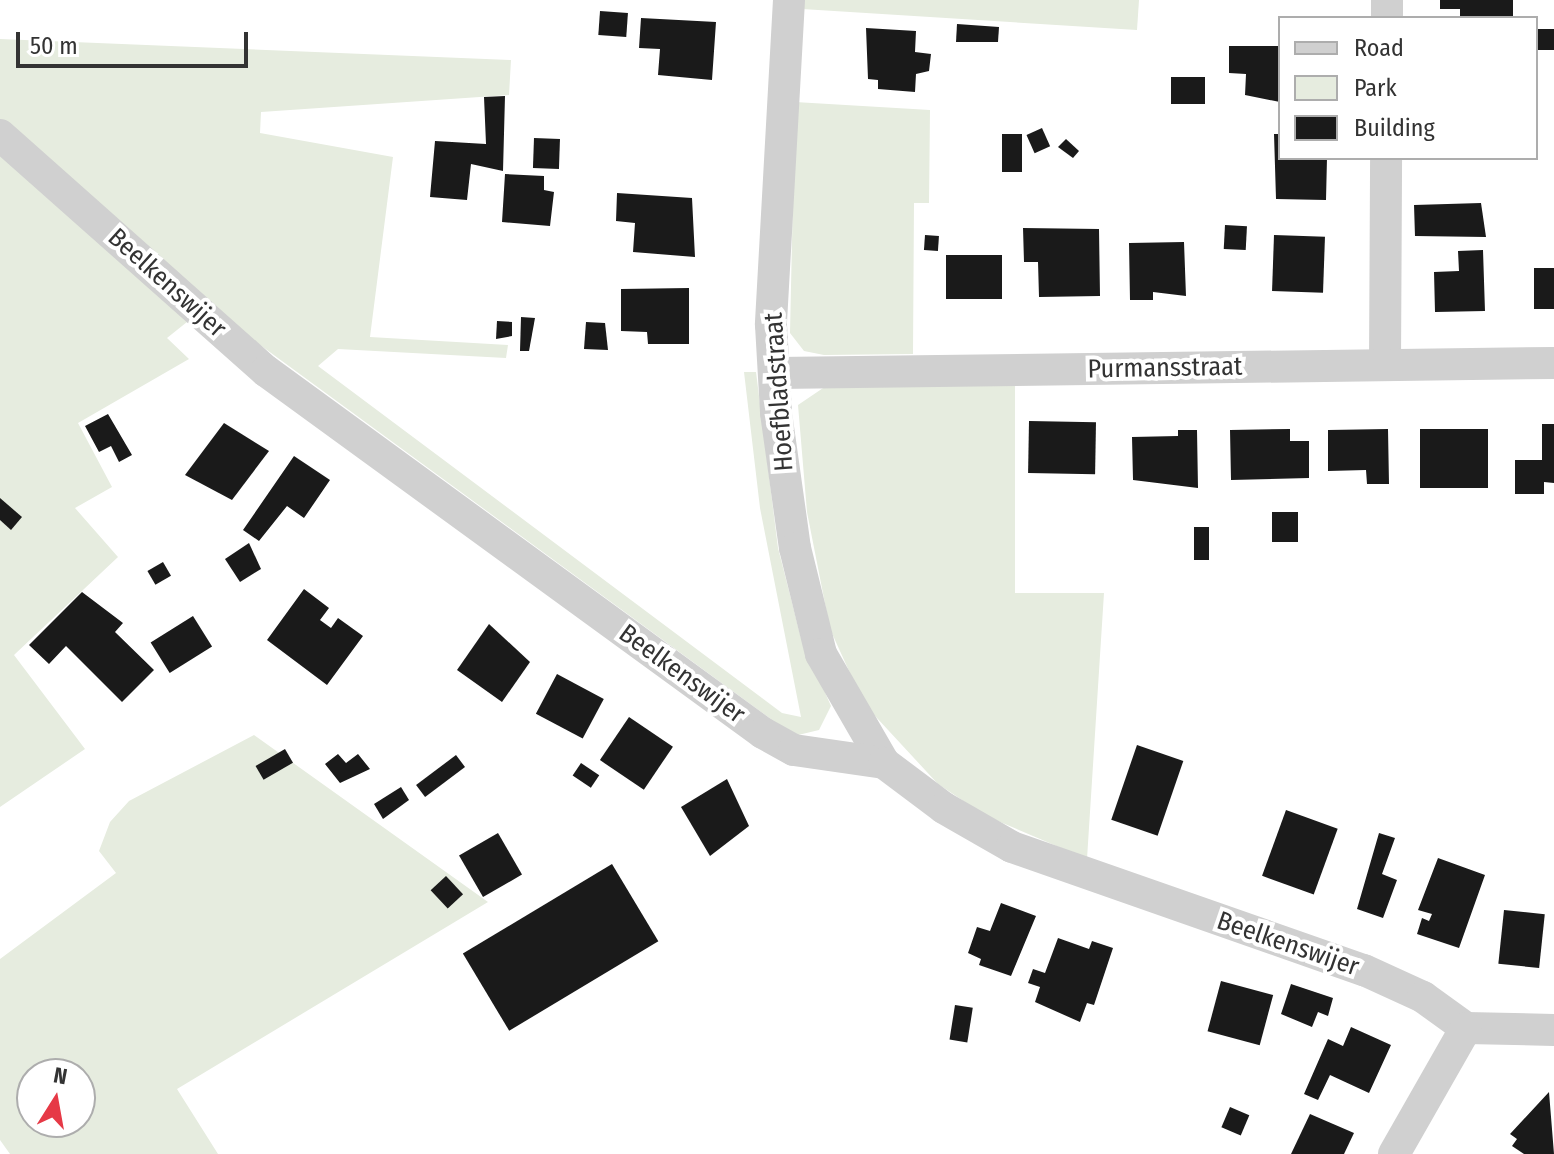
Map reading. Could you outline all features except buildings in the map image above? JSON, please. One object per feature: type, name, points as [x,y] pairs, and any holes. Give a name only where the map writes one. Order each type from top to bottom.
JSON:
[{"type":"street","name":"Hoefbladstraat","points":[[789,0],[771,325],[777,373],[776,413],[795,548],[821,654],[884,763]]},
{"type":"street","name":"Beelkenswijer","points":[[0,135],[266,371],[763,733],[794,750],[884,763],[944,808],[1012,847],[1364,970],[1423,997],[1466,1028]]},
{"type":"street","points":[[1385,365],[1386,160]]},
{"type":"street","name":"Purmansstraat","points":[[777,373],[1554,363]]},
{"type":"street","points":[[1394,1154],[1466,1028],[1554,1030]]},
{"type":"green space","points":[[802,0],[1139,0],[1137,30],[802,9]]},
{"type":"green space","points":[[0,39],[511,60],[509,95],[261,112],[260,133],[393,157],[370,337],[508,345],[506,358],[338,349],[318,366],[782,713],[801,717],[760,508],[744,372],[756,372],[778,548],[801,638],[831,706],[819,730],[794,736],[207,306],[167,338],[189,359],[78,423],[112,487],[75,508],[118,557],[14,655],[85,749],[0,807]]},
{"type":"green space","points":[[795,102],[930,110],[929,203],[914,203],[913,354],[824,355],[804,351],[790,333]]},
{"type":"green space","points":[[1015,376],[1015,593],[1104,593],[1087,859],[986,816],[938,784],[864,704],[830,629],[807,512],[798,405],[829,384]]},
{"type":"green space","points":[[254,735],[488,902],[177,1089],[218,1154],[10,1154],[0,1140],[0,959],[116,873],[99,851],[110,822],[129,801]]}]
